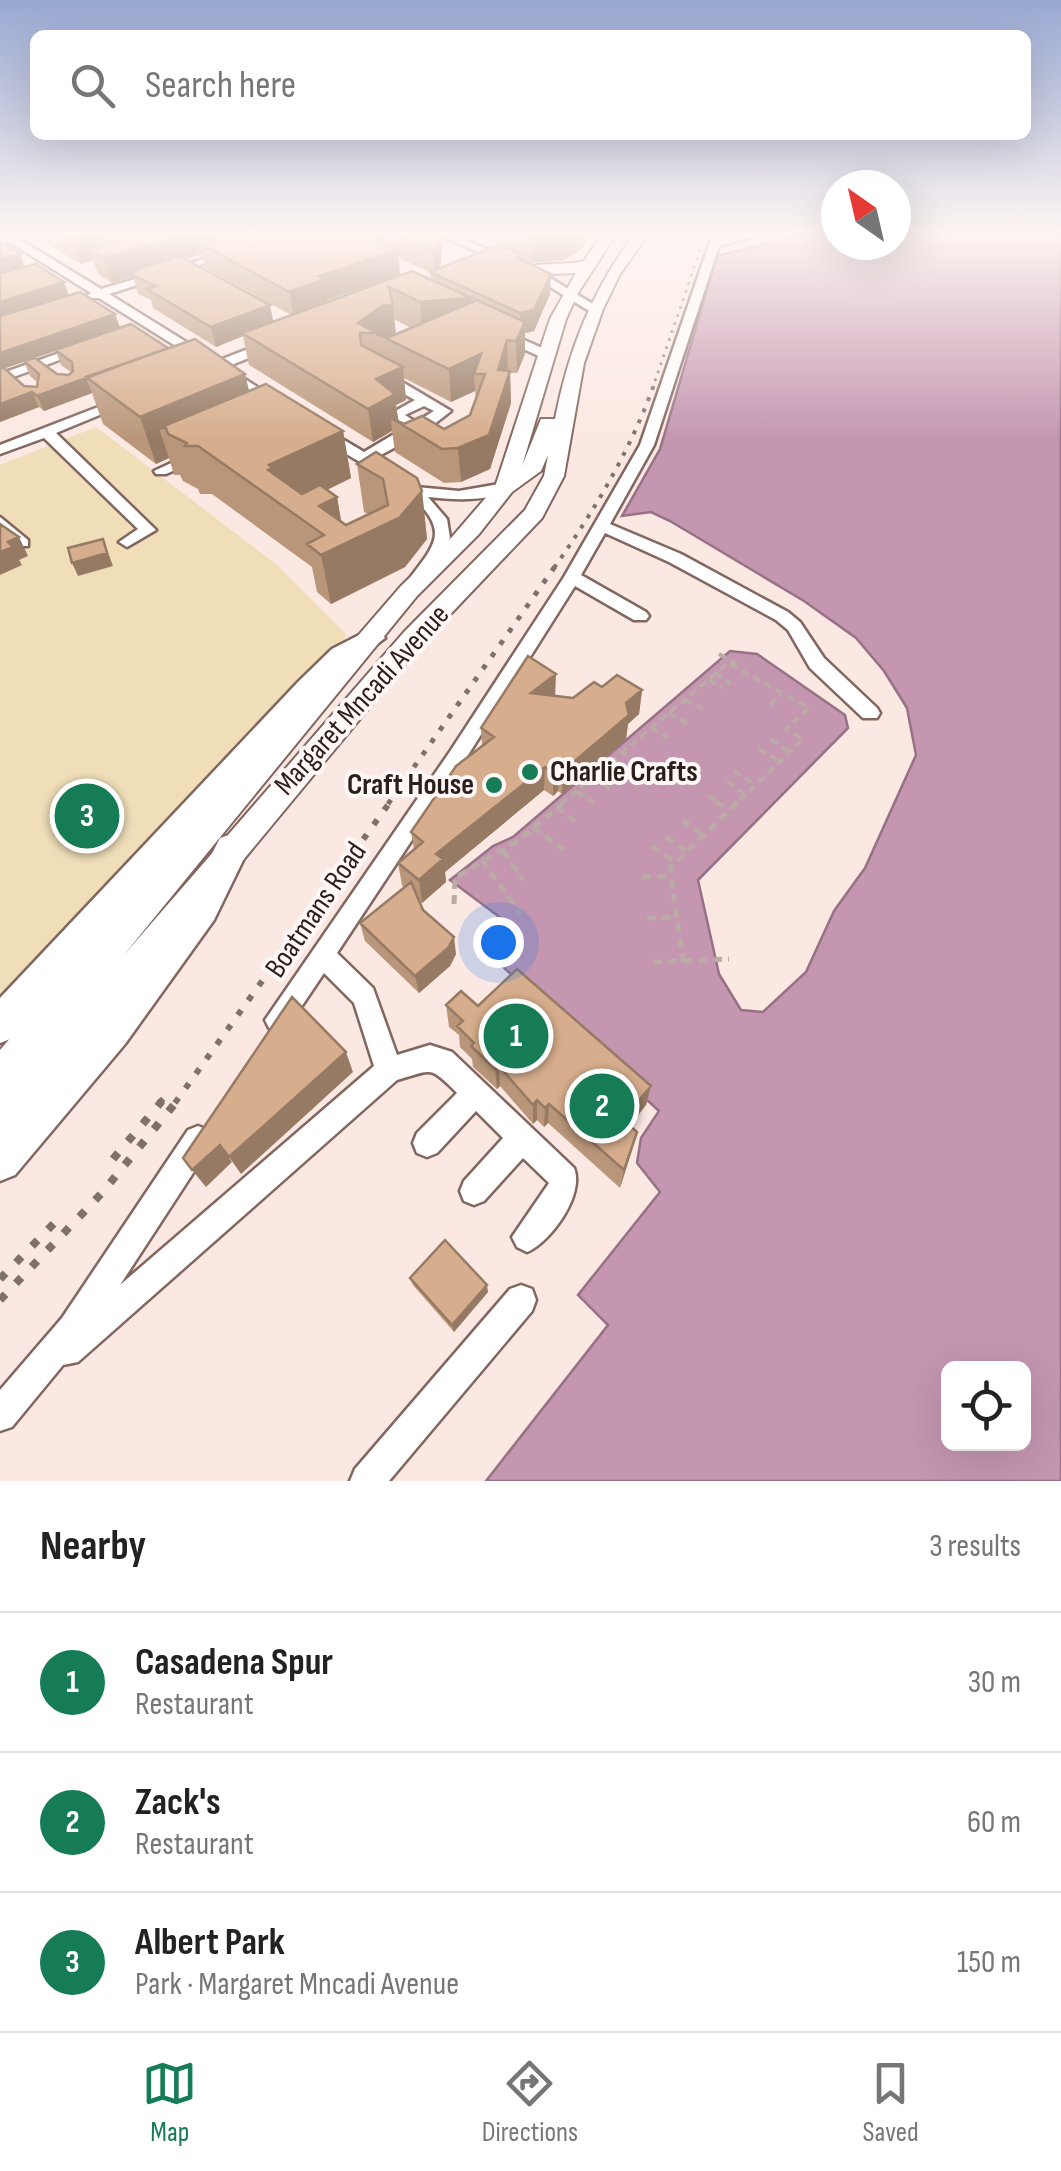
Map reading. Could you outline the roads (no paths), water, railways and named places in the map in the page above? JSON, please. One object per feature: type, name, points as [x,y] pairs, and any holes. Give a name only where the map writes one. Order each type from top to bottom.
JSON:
[{"type":"highway","points":[[0,1025],[308,688],[342,656],[371,638]]},
{"type":"highway","points":[[0,1160],[111,1031],[190,924],[232,848]]},
{"type":"main road","name":"Margaret Mncadi Avenue","points":[[0,1077],[409,592],[472,532],[505,488],[544,354],[566,302]]},
{"type":"main road","name":"Margaret Mncadi Avenue","points":[[0,1125],[413,638],[534,513],[554,476],[575,364],[598,302]]},
{"type":"main road","points":[[505,488],[528,474],[537,462],[560,382],[575,364]]},
{"type":"street","points":[[115,302],[293,414],[276,421]]},
{"type":"street","points":[[583,302],[594,310]]},
{"type":"street","name":"Boatmans Road","points":[[268,1035],[602,526],[660,417],[696,302]]},
{"type":"street","points":[[135,331],[153,325]]},
{"type":"street","points":[[482,325],[544,354]]},
{"type":"street","points":[[190,372],[282,336]]},
{"type":"street","points":[[7,376],[98,344]]},
{"type":"street","points":[[43,363],[56,374]]},
{"type":"street","points":[[369,463],[444,411],[372,370]]},
{"type":"street","points":[[7,376],[26,384]]},
{"type":"street","points":[[0,450],[139,391]]},
{"type":"street","points":[[418,429],[395,415],[425,400]]},
{"type":"street","points":[[0,440],[33,434],[104,405]]},
{"type":"street","points":[[307,423],[412,491],[434,512],[443,532],[409,592]]},
{"type":"street","points":[[33,434],[148,530],[127,542]]},
{"type":"street","points":[[369,463],[426,440],[432,442]]},
{"type":"street","points":[[161,470],[210,449]]},
{"type":"street","points":[[412,491],[459,496],[505,488]]},
{"type":"street","points":[[0,522],[22,543]]},
{"type":"street","points":[[602,526],[675,558],[782,616],[794,626],[817,663],[870,713]]},
{"type":"street","points":[[572,577],[640,616]]},
{"type":"street","points":[[322,955],[364,996],[389,1070]]},
{"type":"street","points":[[0,1415],[28,1386],[389,1070],[436,1058],[476,1092],[566,1183],[562,1194],[526,1237]]},
{"type":"street","points":[[427,1143],[476,1092]]},
{"type":"street","points":[[28,1386],[73,1328],[215,1113]]},
{"type":"street","points":[[474,1191],[522,1138]]},
{"type":"street","points":[[368,1481],[520,1300]]},
{"type":"railway","points":[[655,381],[682,302]]},
{"type":"railway","points":[[556,565],[612,477],[656,379]]},
{"type":"railway","points":[[388,804],[556,565]]},
{"type":"railway","points":[[175,1103],[390,802]]},
{"type":"railway","points":[[159,1103],[164,1098]]},
{"type":"railway","points":[[113,1159],[162,1101]]},
{"type":"railway","points":[[0,1300],[101,1194],[177,1101]]},
{"type":"railway","points":[[0,1279],[62,1215]]},
{"type":"place","name":"Charlie Crafts","points":[[530,772]]},
{"type":"place","name":"Craft House","points":[[494,785]]},
{"type":"place","name":"Albert Park","points":[[87,816]]},
{"type":"place","name":"Casadena Spur","points":[[516,1036]]},
{"type":"place","name":"Zack's","points":[[602,1106]]}]
